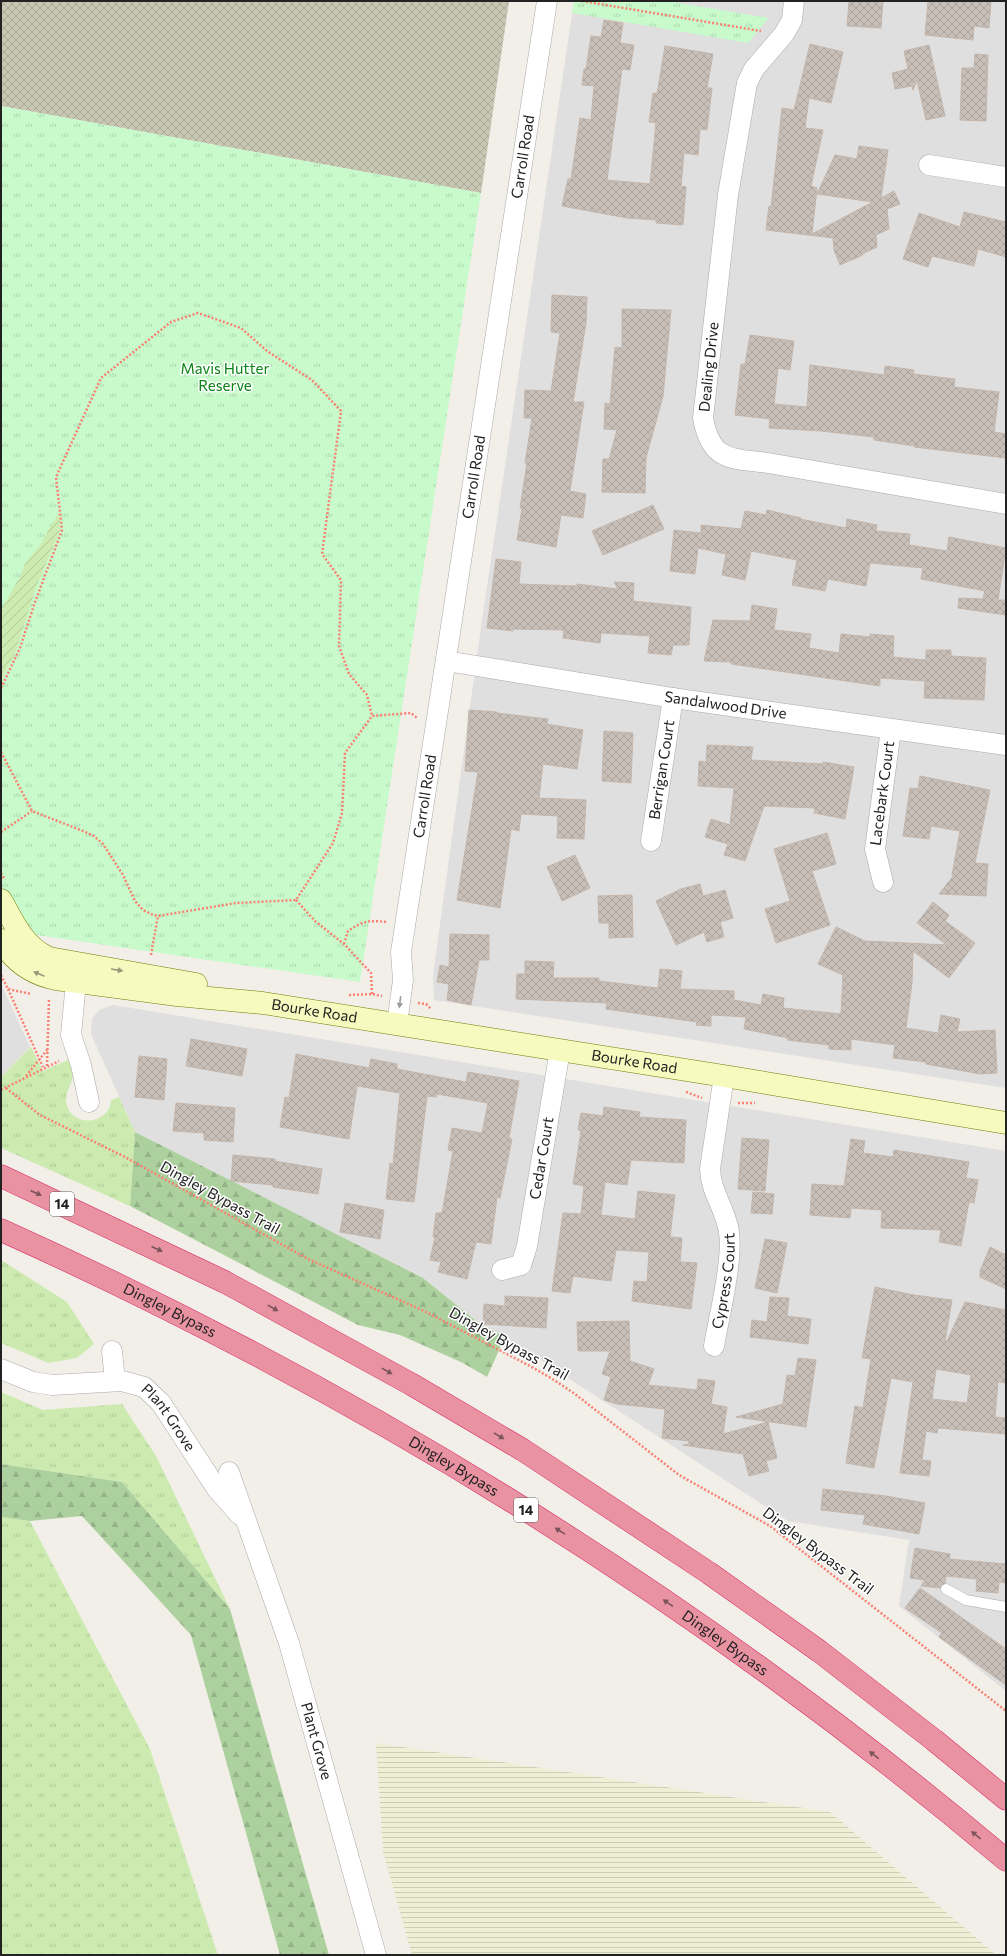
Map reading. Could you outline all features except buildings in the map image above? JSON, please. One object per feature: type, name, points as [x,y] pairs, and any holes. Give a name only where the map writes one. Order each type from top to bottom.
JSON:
[{"type":"highway","name":"14","points":[[1,1176],[225,1282],[411,1384],[523,1450],[709,1573],[813,1646],[928,1735],[1006,1799]]},
{"type":"highway","name":"Dingley Bypass","points":[[1,1230],[68,1259],[156,1302],[279,1366],[426,1448],[578,1542],[700,1626],[818,1712],[918,1789],[1006,1860]]},
{"type":"main road","points":[[1,900],[18,930],[21,952]]},
{"type":"main road","points":[[1,940],[21,952]]},
{"type":"main road","name":"Bourke Road","points":[[21,952],[49,958],[77,973],[179,980],[263,1003],[724,1076],[1006,1123]]},
{"type":"street","name":"Carroll Road","points":[[390,1023],[392,971],[401,952],[406,923],[547,1]]},
{"type":"street","name":"Dealing Drive","points":[[794,1],[792,20],[784,34],[754,69],[747,84],[728,195],[703,418],[706,434],[716,450],[732,459],[768,463],[1006,504]]},
{"type":"street","points":[[929,165],[1006,177],[1006,174]]},
{"type":"street","name":"Sandalwood Drive","points":[[446,661],[673,698],[1006,745]]},
{"type":"street","name":"Berrigan Court","points":[[651,841],[673,698]]},
{"type":"street","name":"Lacebark Court","points":[[883,882],[875,848],[891,729]]},
{"type":"street","points":[[77,973],[72,1039],[81,1065],[89,1102]]},
{"type":"street","name":"Cedar Court","points":[[502,1270],[527,1270],[527,1246],[560,1050]]},
{"type":"street","name":"Cypress Court","points":[[714,1346],[729,1261],[730,1244],[728,1227],[711,1183],[710,1169],[724,1076]]},
{"type":"street","points":[[112,1351],[115,1381]]},
{"type":"street","name":"Plant Grove","points":[[1,1369],[33,1382],[52,1385],[115,1381],[136,1383],[144,1386],[155,1396],[217,1489],[240,1515],[249,1530]]},
{"type":"street","name":"Plant Grove","points":[[229,1472],[290,1643],[376,1955]]},
{"type":"lane","points":[[946,1590],[966,1600],[1006,1607]]},
{"type":"path","points":[[582,1],[784,34]]},
{"type":"path","points":[[1,688],[20,648],[34,605],[62,530],[56,478],[101,378],[171,322],[198,313],[241,328],[267,351],[312,380],[341,411],[322,554],[341,580],[339,646],[349,674],[367,695],[372,716],[345,754],[342,813],[333,843],[296,900]]},
{"type":"path","points":[[372,716],[412,713],[436,734]]},
{"type":"path","points":[[1,752],[32,811],[83,831],[103,844],[123,875],[135,901],[143,910],[158,916],[220,905],[296,900]]},
{"type":"path","points":[[1,832],[32,811]]},
{"type":"path","points":[[296,900],[315,921],[344,944],[371,973],[372,994]]},
{"type":"path","points":[[150,962],[158,916]]},
{"type":"path","points":[[344,944],[348,931],[366,921],[406,923]]},
{"type":"path","points":[[8,989],[43,1067]]},
{"type":"path","points":[[47,1066],[49,998]]},
{"type":"path","points":[[24,1078],[47,1050]]},
{"type":"path","points":[[1,1090],[43,1067],[61,1060]]},
{"type":"path","name":"Dingley Bypass Trail","points":[[6,1088],[40,1115],[125,1157],[308,1259],[424,1311],[554,1380],[575,1394],[679,1475],[770,1526],[1006,1711]]},
{"type":"shaded area","points":[[1,1],[509,1],[481,193],[1,106]]},
{"type":"shaded area","points":[[574,1],[1006,1],[1006,1088],[434,1000],[433,975],[481,627]]},
{"type":"shaded area","points":[[1,984],[30,1047],[1,1077]]},
{"type":"shaded area","points":[[113,1005],[1006,1151],[1006,1691],[899,1606],[909,1540],[788,1521],[505,1337],[480,1324],[423,1278],[135,1132],[91,1034],[92,1019],[99,1010]]},
{"type":"shaded area","points":[[376,1743],[830,1812],[996,1955],[412,1955],[383,1852]]},
{"type":"green space","points":[[574,1],[668,1],[769,18],[748,43],[572,13]]},
{"type":"green space","name":"Mavis Hutter Reserve","points":[[1,106],[481,193],[360,982],[23,933],[1,891]]},
{"type":"green space","points":[[59,512],[60,530],[36,588],[16,651],[1,680],[1,610],[21,575],[25,563],[39,547]]},
{"type":"green space","points":[[31,1047],[43,1071],[70,1059],[73,1072],[66,1102],[71,1113],[77,1118],[92,1120],[99,1118],[105,1114],[109,1108],[111,1100],[119,1097],[135,1132],[130,1206],[1,1148],[1,1077]]},
{"type":"green space","points":[[135,1132],[423,1278],[480,1324],[505,1337],[487,1377],[463,1363],[400,1335],[358,1325],[130,1206]]},
{"type":"green space","points":[[1,1260],[67,1302],[94,1344],[77,1358],[48,1363],[1,1343]]},
{"type":"green space","points":[[1,1392],[43,1410],[122,1404],[156,1456],[230,1609],[122,1482],[1,1464]]},
{"type":"green space","points":[[1,1464],[122,1482],[230,1609],[329,1955],[280,1955],[191,1635],[82,1516],[30,1521],[1,1517]]},
{"type":"green space","points":[[1,1517],[30,1521],[150,1749],[218,1955],[1,1955]]}]
